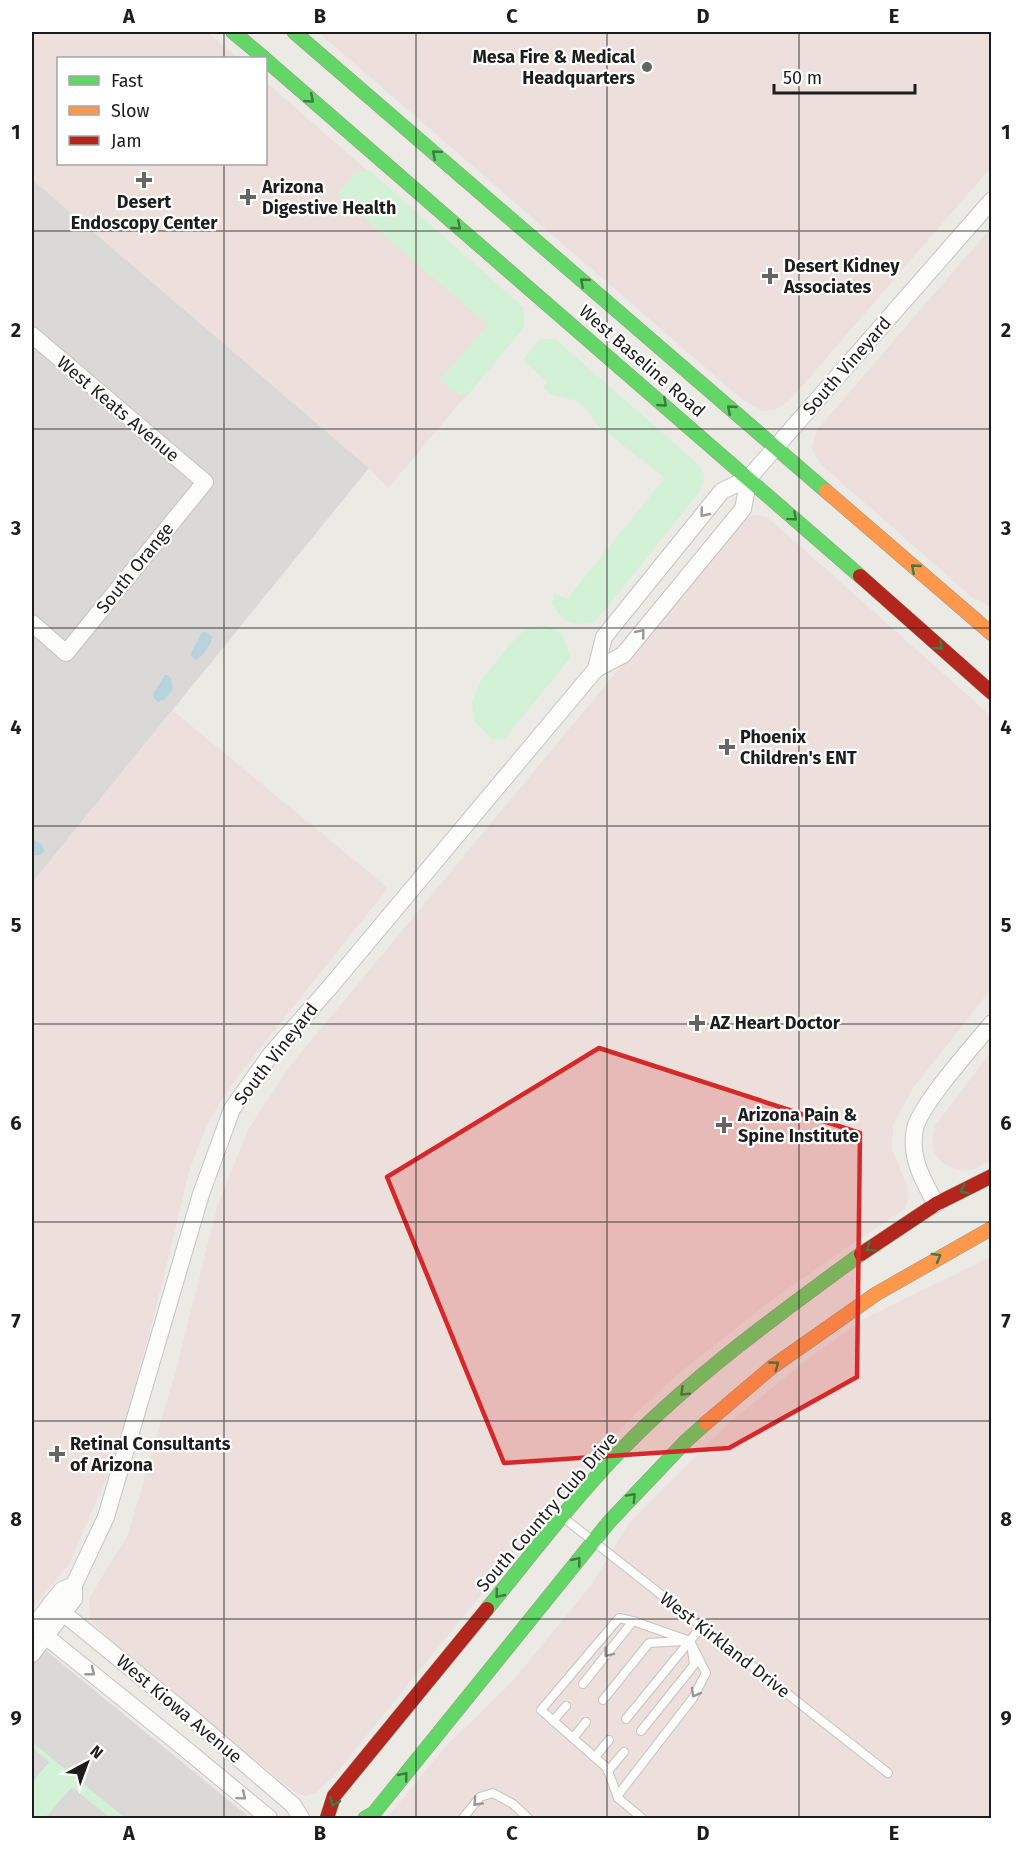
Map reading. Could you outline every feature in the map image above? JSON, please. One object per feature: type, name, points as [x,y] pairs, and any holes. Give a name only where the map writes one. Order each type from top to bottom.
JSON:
[{"type":"main road","name":"West Baseline Road","points":[[233,32],[263,57]]},
{"type":"main road","name":"West Baseline Road","points":[[294,32],[992,634]]},
{"type":"main road","name":"West Baseline Road","points":[[267,61],[749,478],[992,693]]},
{"type":"main road","name":"South Country Club Drive","points":[[327,1818],[334,1796],[563,1516],[626,1446],[688,1388],[791,1305],[866,1250],[936,1204],[992,1176]]},
{"type":"main road","points":[[365,1818],[374,1813],[593,1541],[686,1441],[772,1367],[876,1294],[992,1228]]},
{"type":"street","name":"South Vineyard","points":[[596,669],[604,637],[722,491],[749,478],[992,200]]},
{"type":"street","name":"West Keats Avenue","points":[[32,335],[205,482]]},
{"type":"street","name":"South Vineyard","points":[[32,1654],[37,1630],[57,1608],[62,1590],[74,1585],[106,1517],[201,1194],[232,1109],[271,1054],[596,669],[623,655],[743,509],[749,478]]},
{"type":"street","name":"South Orange","points":[[32,623],[66,653],[205,482]]},
{"type":"street","points":[[936,1204],[920,1176],[914,1152],[915,1129],[922,1110],[992,1023]]},
{"type":"street","name":"West Kiowa Avenue","points":[[57,1608],[293,1805],[301,1818]]},
{"type":"street","name":"West Kiowa Avenue","points":[[37,1630],[269,1818]]},
{"type":"lane","name":"West Kirkland Drive","points":[[563,1516],[888,1773]]},
{"type":"lane","points":[[618,1795],[693,1698],[706,1673],[690,1641],[620,1618],[541,1710],[595,1757],[608,1771],[618,1795],[625,1805],[642,1818]]},
{"type":"lane","points":[[584,1684],[633,1621]]},
{"type":"lane","points":[[626,1719],[702,1626]]},
{"type":"lane","points":[[603,1700],[650,1643],[690,1641]]},
{"type":"lane","points":[[641,1731],[694,1665],[690,1641]]},
{"type":"lane","points":[[553,1721],[566,1706]]},
{"type":"lane","points":[[573,1738],[586,1722]]},
{"type":"lane","points":[[595,1757],[609,1740]]},
{"type":"lane","points":[[608,1771],[624,1752]]},
{"type":"lane","points":[[463,1818],[480,1797],[494,1793],[513,1804],[528,1818]]},
{"type":"highlighted area","points":[[599,1048],[860,1133],[857,1377],[729,1448],[504,1463],[387,1177]]},
{"type":"shaded area","points":[[32,32],[207,32],[237,57],[57,57],[57,165],[267,165],[267,83],[524,308],[524,327],[388,488],[369,468],[32,179]]},
{"type":"shaded area","points":[[318,32],[991,32],[991,167],[790,400],[775,410],[763,411],[743,400]]},
{"type":"shaded area","points":[[32,179],[369,468],[32,883]]},
{"type":"shaded area","points":[[991,228],[991,607],[972,597],[823,466],[813,453],[812,445],[817,430]]},
{"type":"shaded area","points":[[755,515],[767,517],[991,716],[991,989],[913,1088],[893,1125],[892,1149],[907,1186],[908,1197],[905,1209],[769,1302],[678,1374],[634,1415],[587,1465],[332,1778],[315,1793],[305,1796],[293,1791],[117,1647],[90,1620],[89,1598],[128,1535],[178,1363],[218,1204],[248,1130],[290,1066],[738,525]]},
{"type":"shaded area","points":[[172,710],[388,888],[238,1076],[207,1125],[190,1168],[153,1320],[114,1461],[69,1564],[32,1609],[32,883]]},
{"type":"shaded area","points":[[991,1052],[991,1160],[975,1169],[960,1171],[944,1164],[934,1153],[932,1141],[935,1126]]},
{"type":"shaded area","points":[[991,1257],[991,1818],[387,1818],[446,1746],[511,1683],[592,1584],[629,1523],[730,1422],[800,1365],[865,1318]]},
{"type":"shaded area","points":[[32,1639],[250,1818],[32,1818]]},
{"type":"green space","points":[[369,170],[524,308],[524,327],[468,395],[459,395],[440,380],[488,325],[337,195],[355,173]]},
{"type":"green space","points":[[540,339],[555,339],[699,465],[704,476],[700,491],[594,623],[569,622],[561,616],[552,604],[554,593],[567,599],[665,478],[599,426],[585,408],[574,400],[551,395],[543,386],[547,382],[523,360]]},
{"type":"green space","points":[[546,625],[561,633],[571,657],[505,738],[493,740],[474,721],[472,701],[480,682],[509,645],[526,628]]},
{"type":"green space","points":[[32,1742],[125,1818],[110,1818],[72,1787],[45,1818],[32,1818],[32,1783],[49,1762],[32,1747]]},
{"type":"water","points":[[202,632],[206,632],[212,640],[196,660],[191,653]]},
{"type":"water","points":[[165,675],[171,678],[173,689],[164,700],[158,702],[153,694]]},
{"type":"water","points":[[32,839],[42,844],[44,852],[37,855],[32,854]]},
{"type":"traffic: fast","points":[[233,32],[263,57]]},
{"type":"traffic: fast","points":[[294,32],[826,491]]},
{"type":"traffic: fast","points":[[267,61],[860,576]]},
{"type":"traffic: fast","points":[[487,1609],[589,1485],[652,1419],[739,1345],[861,1254]]},
{"type":"traffic: fast","points":[[365,1818],[374,1813],[609,1522],[706,1423]]},
{"type":"traffic: slow","points":[[826,491],[992,634]]},
{"type":"traffic: slow","points":[[706,1423],[772,1367],[876,1294],[992,1228]]},
{"type":"traffic: jam","points":[[860,576],[992,693]]},
{"type":"traffic: jam","points":[[861,1254],[936,1204],[992,1176]]},
{"type":"traffic: jam","points":[[327,1818],[334,1796],[487,1609]]},
{"type":"place","name":"Mesa Fire & Medical Headquarters","points":[[647,67]]},
{"type":"place","name":"Desert Endoscopy Center","points":[[144,180]]},
{"type":"place","name":"Arizona Digestive Health","points":[[248,197]]},
{"type":"place","name":"Desert Kidney Associates","points":[[770,276]]},
{"type":"place","name":"Phoenix Children's ENT","points":[[727,747]]},
{"type":"place","name":"AZ Heart Doctor","points":[[697,1023]]},
{"type":"place","name":"Arizona Pain & Spine Institute","points":[[724,1125]]},
{"type":"place","name":"Retinal Consultants of Arizona","points":[[57,1454]]}]
